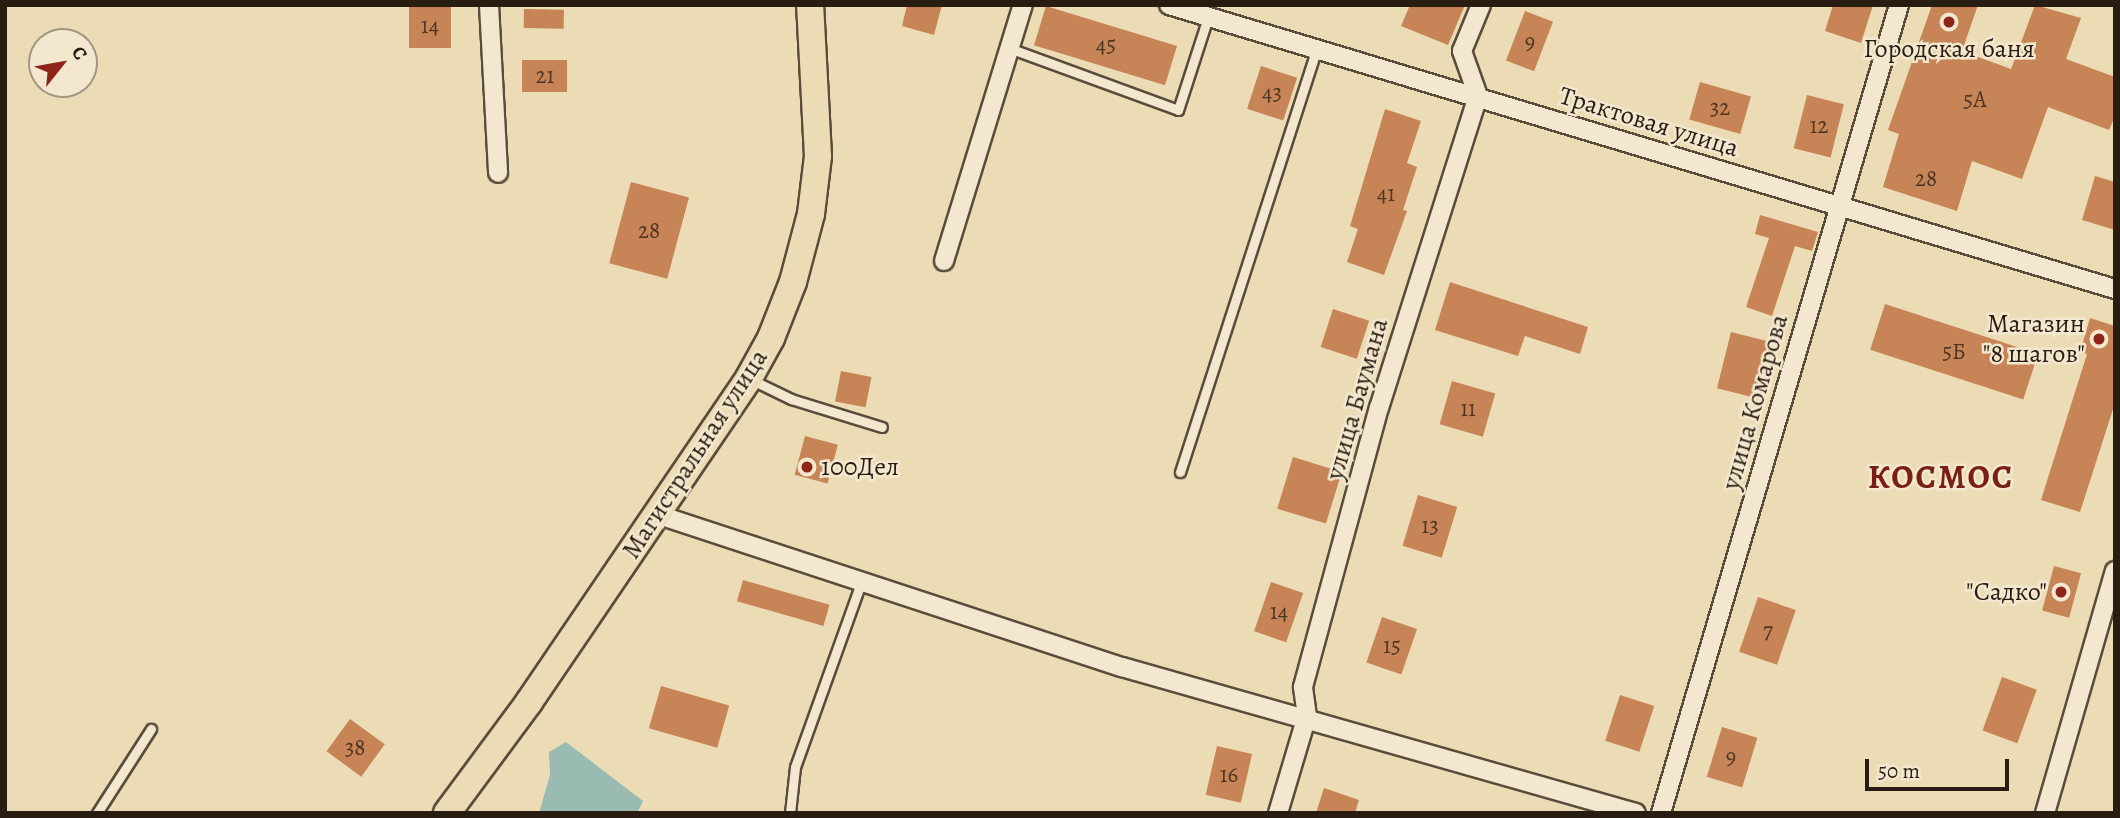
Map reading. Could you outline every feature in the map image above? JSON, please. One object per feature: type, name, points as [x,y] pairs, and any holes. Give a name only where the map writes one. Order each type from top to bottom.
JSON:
[{"type":"main road","name":"Магистральная улица","points":[[447,813],[749,378],[793,282],[811,214],[818,156],[810,5]]},
{"type":"street","points":[[489,5],[498,173]]},
{"type":"street","points":[[944,261],[1023,5]]},
{"type":"street","name":"Трактовая улица","points":[[1169,5],[1207,20],[1478,96],[1839,208],[2115,289]]},
{"type":"street","points":[[1478,96],[1462,51],[1481,5]]},
{"type":"street","name":"улица Комарова","points":[[1661,813],[1899,5]]},
{"type":"street","name":"улица Баумана","points":[[1278,813],[1307,716],[1303,687],[1379,408],[1478,96]]},
{"type":"street","points":[[656,514],[1122,667],[1307,716],[1636,813]]},
{"type":"street","points":[[2045,813],[2115,571]]},
{"type":"lane","points":[[1009,47],[1178,110],[1207,20]]},
{"type":"lane","points":[[1180,472],[1316,50]]},
{"type":"lane","points":[[749,378],[791,399],[882,427]]},
{"type":"lane","points":[[790,813],[795,767],[861,583]]},
{"type":"lane","points":[[97,813],[152,729]]},
{"type":"water","points":[[566,742],[643,801],[637,813],[539,813],[550,775],[549,752]]},
{"type":"building","points":[[409,5],[451,5],[451,48],[409,48]]},
{"type":"building","points":[[907,5],[942,5],[934,35],[902,26]]},
{"type":"building","points":[[1410,5],[1465,5],[1448,45],[1401,26]]},
{"type":"building","points":[[1833,5],[1873,5],[1861,43],[1825,31]]},
{"type":"building","points":[[1932,5],[1978,5],[1962,51],[2011,69],[2035,5],[2081,18],[2066,59],[2115,77],[2115,116],[2109,130],[2048,107],[2022,179],[1972,161],[1957,211],[1883,187],[1899,134],[1888,130]]},
{"type":"building","points":[[1046,6],[1177,46],[1165,85],[1034,45]]},
{"type":"building","points":[[524,9],[564,10],[564,29],[524,28]]},
{"type":"building","points":[[1525,11],[1553,22],[1534,71],[1506,60]]},
{"type":"building","points":[[522,60],[567,60],[567,92],[522,92]]},
{"type":"building","points":[[1261,66],[1297,78],[1283,121],[1247,109]]},
{"type":"building","points":[[1700,82],[1751,97],[1740,134],[1689,119]]},
{"type":"building","points":[[1807,95],[1844,104],[1831,158],[1794,148]]},
{"type":"building","points":[[1385,109],[1421,121],[1407,163],[1417,167],[1403,210],[1407,211],[1384,275],[1347,262],[1358,229],[1350,226]]},
{"type":"building","points":[[2095,176],[2115,182],[2115,230],[2082,220]]},
{"type":"building","points":[[631,182],[689,198],[667,279],[609,263]]},
{"type":"building","points":[[1760,215],[1818,232],[1812,251],[1795,246],[1772,316],[1746,307],[1769,238],[1755,234]]},
{"type":"building","points":[[1450,282],[1588,327],[1580,354],[1525,336],[1518,356],[1435,330]]},
{"type":"building","points":[[1885,304],[2038,354],[2023,399],[1870,350]]},
{"type":"building","points":[[1333,309],[1369,321],[1357,359],[1321,347]]},
{"type":"building","points":[[2090,318],[2115,326],[2115,403],[2080,512],[2041,500],[2087,354],[2080,352]]},
{"type":"building","points":[[1731,332],[1770,342],[1756,398],[1717,388]]},
{"type":"building","points":[[841,371],[871,377],[866,407],[835,401]]},
{"type":"building","points":[[1452,381],[1495,393],[1483,437],[1440,424]]},
{"type":"building","points":[[805,436],[838,445],[827,483],[795,475]]},
{"type":"building","points":[[1293,457],[1342,472],[1326,524],[1277,509]]},
{"type":"building","points":[[1418,495],[1457,507],[1442,558],[1403,546]]},
{"type":"building","name":"\"Садко\"","points":[[2054,566],[2081,573],[2069,618],[2042,610]]},
{"type":"building","points":[[743,580],[830,605],[823,626],[737,601]]},
{"type":"building","points":[[1271,582],[1303,593],[1286,642],[1254,631]]},
{"type":"building","points":[[1758,597],[1796,610],[1777,665],[1739,652]]},
{"type":"building","points":[[1382,617],[1417,629],[1401,674],[1366,662]]},
{"type":"building","points":[[2002,677],[2037,690],[2017,743],[1983,731]]},
{"type":"building","points":[[661,686],[729,706],[717,748],[649,728]]},
{"type":"building","points":[[1620,695],[1654,706],[1639,752],[1605,741]]},
{"type":"building","points":[[350,719],[385,744],[361,777],[326,751]]},
{"type":"building","points":[[1722,727],[1757,738],[1742,788],[1707,777]]},
{"type":"building","points":[[1217,746],[1252,754],[1241,803],[1206,795]]},
{"type":"building","points":[[1324,788],[1359,800],[1355,813],[1316,813]]},
{"type":"place","name":"Городская баня","points":[[1949,22]]},
{"type":"place","name":"Магазин \"8 шагов\"","points":[[2099,339]]},
{"type":"place","name":"100Дел","points":[[807,467]]},
{"type":"place","name":"\"Садко\"","points":[[2061,592]]},
{"type":"district","name":"КОСМОС","points":[[1941,477]]}]
